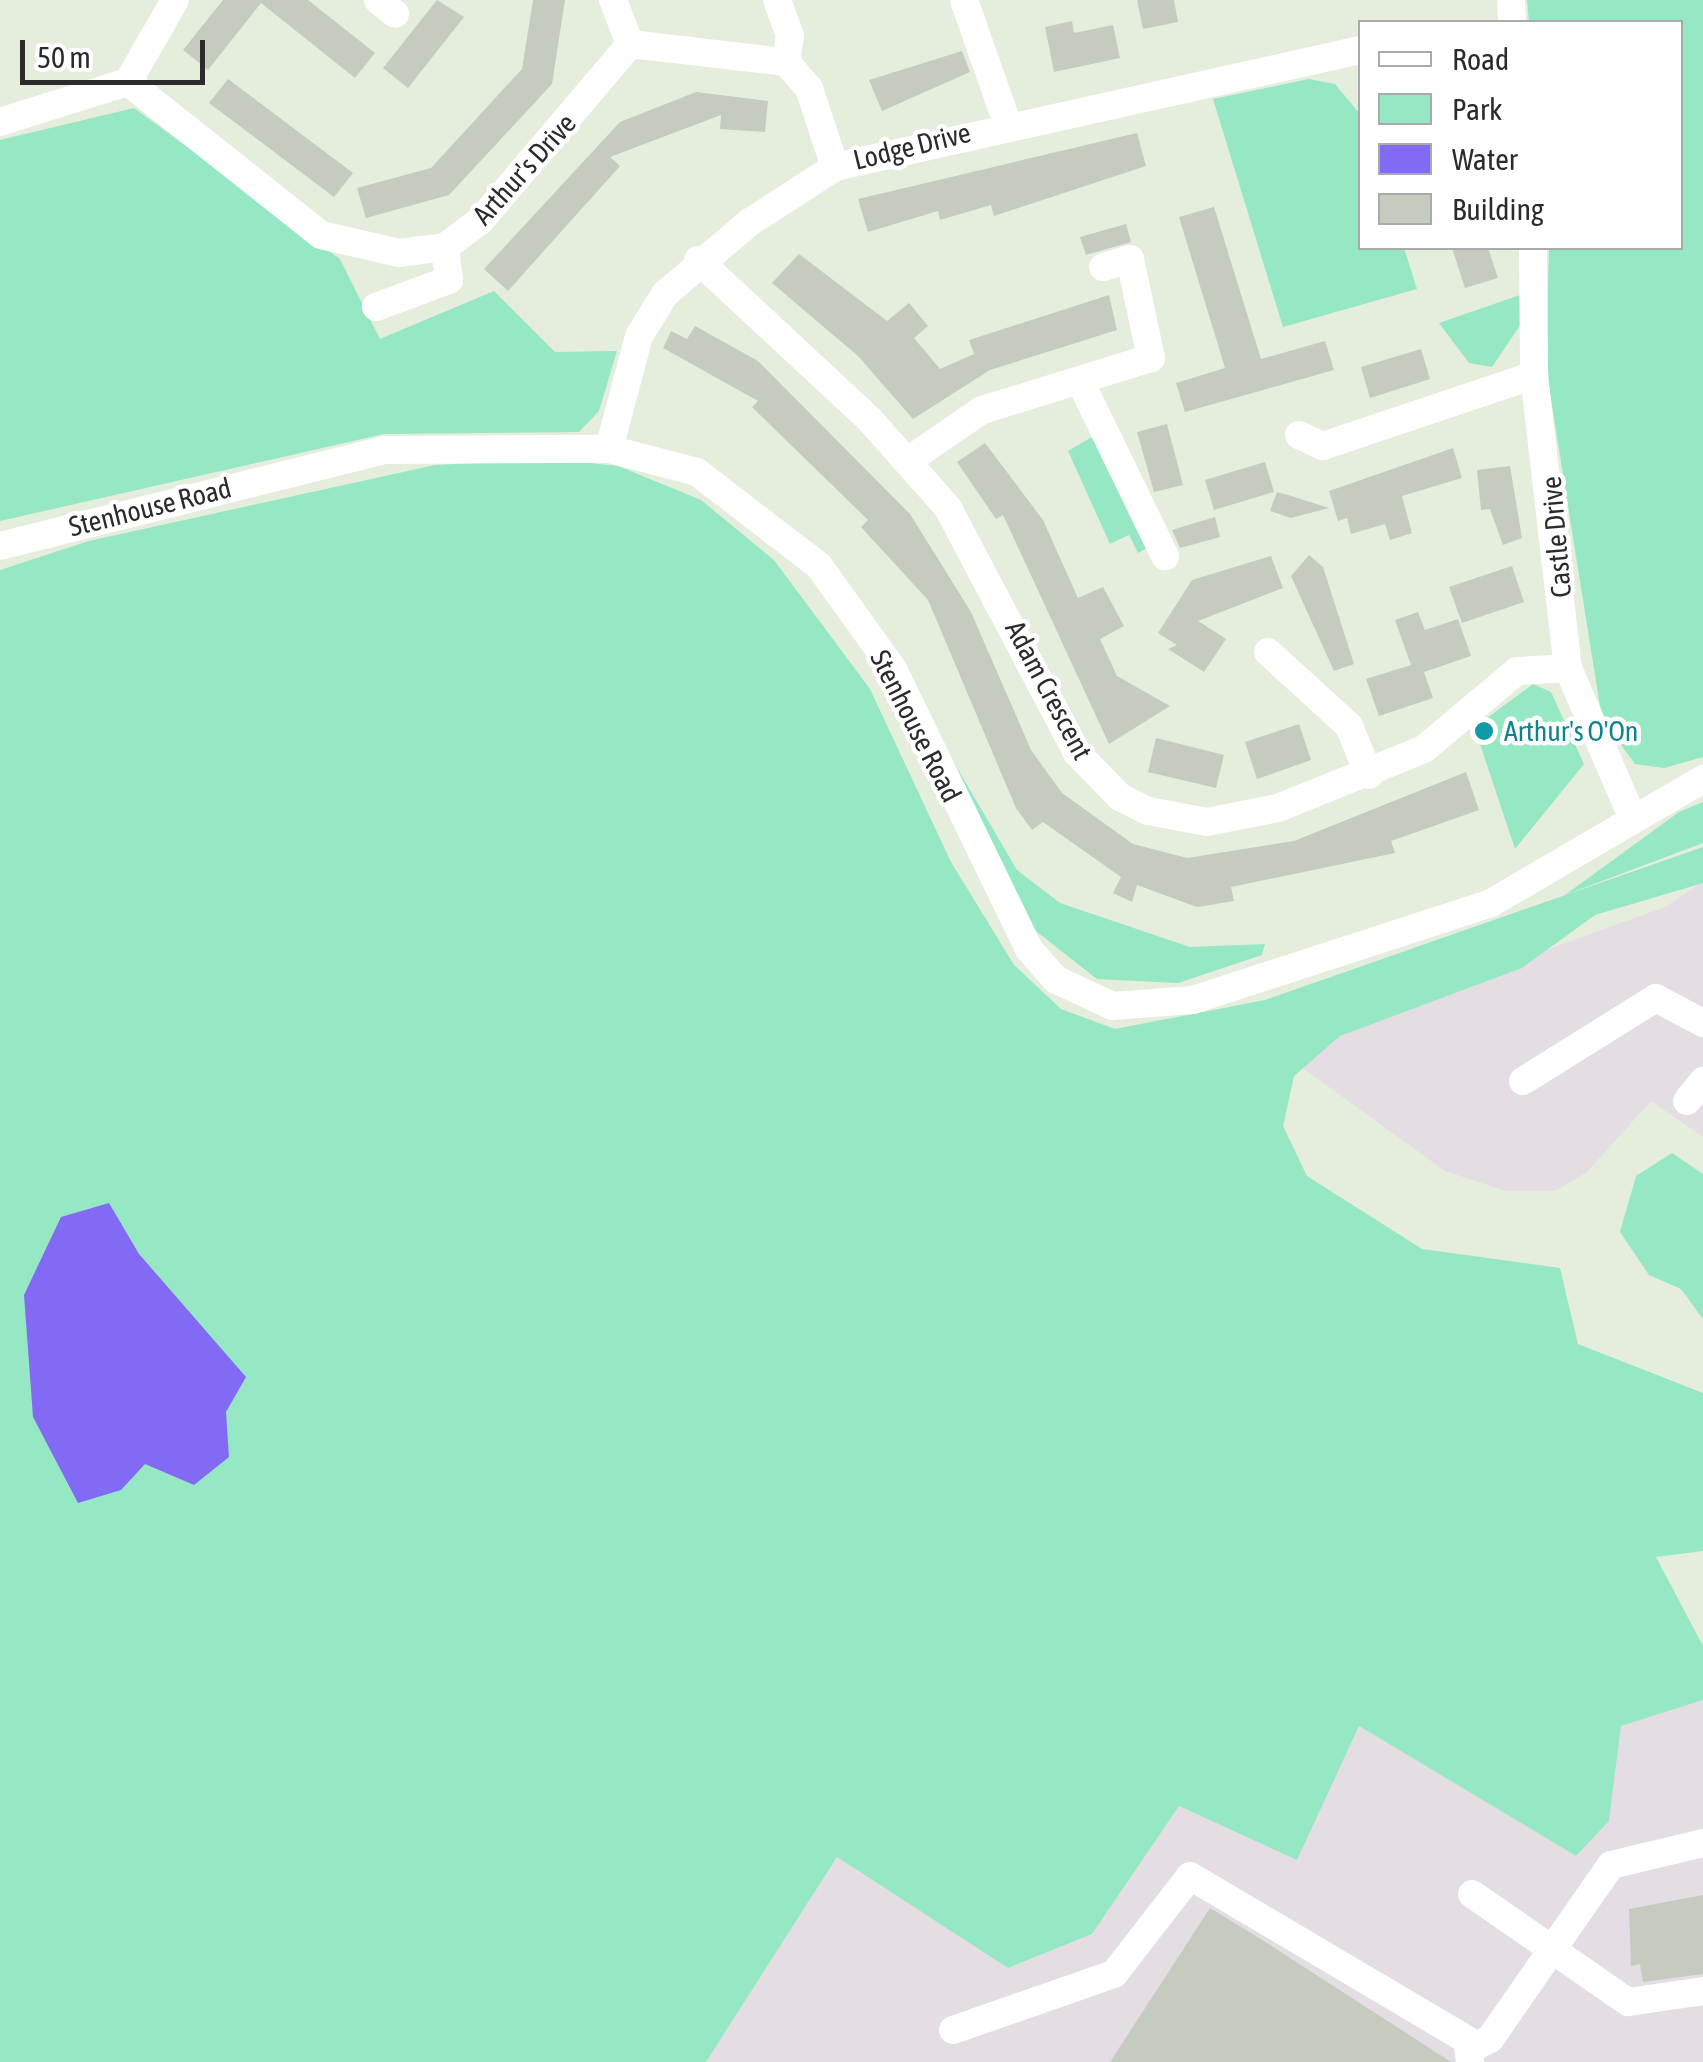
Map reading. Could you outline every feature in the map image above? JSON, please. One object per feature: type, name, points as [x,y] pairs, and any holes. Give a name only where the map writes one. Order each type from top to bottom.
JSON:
[{"type":"street","points":[[0,122],[128,82],[175,0]]},
{"type":"street","points":[[613,0],[630,44],[786,62],[809,88],[835,167]]},
{"type":"street","points":[[777,0],[790,35],[786,62]]},
{"type":"street","points":[[964,0],[1006,123]]},
{"type":"street","name":"Arthur's Drive","points":[[445,247],[481,220],[630,44]]},
{"type":"street","name":"Lodge Drive","points":[[610,449],[638,336],[698,260],[835,167],[1006,123],[1358,50]]},
{"type":"street","points":[[128,82],[321,235],[399,253],[445,247],[448,280],[376,307]]},
{"type":"street","name":"Castle Drive","points":[[1533,250],[1534,375],[1568,668],[1631,814]]},
{"type":"street","points":[[908,460],[982,410],[1152,358],[1130,259],[1103,266]]},
{"type":"street","name":"Adam Crescent","points":[[698,260],[908,460],[982,558],[1077,753],[1120,796],[1174,818],[1235,820],[1369,775],[1424,749],[1517,671],[1568,668]]},
{"type":"street","points":[[1299,435],[1323,446],[1534,375]]},
{"type":"street","points":[[1080,381],[1165,556]]},
{"type":"street","name":"Stenhouse Road","points":[[0,546],[385,450],[610,449],[727,488],[818,566],[893,669],[1030,950],[1056,979],[1112,1006],[1194,1000],[1491,903],[1631,814],[1703,780]]},
{"type":"street","points":[[1268,652],[1349,726],[1369,775]]},
{"type":"street","points":[[1523,1082],[1656,998],[1703,1024]]},
{"type":"street","points":[[1469,2056],[1490,2038],[1611,1865],[1703,1843]]},
{"type":"street","points":[[953,2030],[1114,1974],[1190,1876],[1467,2040],[1469,2056]]},
{"type":"street","points":[[1472,1894],[1628,2002],[1703,1991]]},
{"type":"shaded area","points":[[1703,882],[1703,1137],[1651,1101],[1587,1172],[1555,1191],[1506,1191],[1445,1171],[1275,1048],[1665,907]]},
{"type":"shaded area","points":[[1703,1700],[1703,2062],[706,2062],[837,1857],[1009,1968],[1092,1934],[1179,1806],[1297,1859],[1359,1726],[1576,1856],[1609,1821],[1621,1726]]},
{"type":"green space","points":[[1527,0],[1703,0],[1703,757],[1664,768],[1635,764],[1602,719],[1546,368],[1549,250],[1683,250],[1683,20],[1529,20]]},
{"type":"green space","points":[[1309,79],[1335,84],[1358,112],[1358,250],[1405,250],[1417,289],[1283,327],[1213,99]]},
{"type":"green space","points":[[134,108],[340,259],[380,339],[494,291],[555,352],[617,351],[599,411],[579,432],[384,434],[0,521],[0,140]]},
{"type":"green space","points":[[1523,294],[1521,324],[1492,367],[1469,363],[1439,323]]},
{"type":"green space","points":[[1097,434],[1152,545],[1138,553],[1129,535],[1110,544],[1068,451]]},
{"type":"green space","points":[[552,459],[618,466],[701,500],[774,560],[870,689],[951,862],[1014,965],[1061,1009],[1115,1029],[1265,1000],[1703,847],[1703,883],[1595,915],[1522,968],[1340,1036],[1294,1076],[1283,1126],[1307,1176],[1422,1249],[1560,1268],[1578,1344],[1703,1393],[1703,1551],[1656,1557],[1703,1646],[1703,1700],[1621,1726],[1609,1821],[1576,1856],[1359,1726],[1297,1860],[1179,1806],[1092,1934],[1008,1968],[837,1857],[706,2062],[0,2062],[0,570],[89,541],[435,465]]},
{"type":"green space","points":[[1533,684],[1551,692],[1584,764],[1515,849],[1479,741],[1493,727],[1487,718]]},
{"type":"green space","points":[[929,720],[1017,870],[1060,903],[1190,947],[1265,944],[1262,955],[1178,983],[1097,979],[1032,928]]},
{"type":"green space","points":[[1703,802],[1703,843],[1565,895],[1679,812]]},
{"type":"green space","points":[[1672,1153],[1703,1174],[1703,1319],[1681,1289],[1649,1275],[1620,1232],[1636,1176]]},
{"type":"water","points":[[109,1203],[139,1254],[246,1377],[226,1412],[229,1457],[194,1485],[145,1464],[121,1490],[78,1503],[33,1417],[24,1295],[61,1217]]},
{"type":"building","points":[[223,0],[308,0],[375,53],[355,78],[261,3],[208,70],[183,50]]},
{"type":"building","points":[[437,0],[464,17],[408,88],[383,68]]},
{"type":"building","points":[[533,0],[565,0],[552,84],[449,195],[366,218],[357,188],[431,168],[522,69]]},
{"type":"building","points":[[1137,0],[1174,0],[1178,22],[1143,29]]},
{"type":"building","points":[[1072,21],[1074,33],[1113,25],[1120,58],[1054,72],[1045,27]]},
{"type":"building","points":[[962,51],[970,72],[882,111],[869,80]]},
{"type":"building","points":[[228,79],[353,173],[334,197],[209,103]]},
{"type":"building","points":[[696,92],[768,101],[765,132],[720,129],[721,115],[610,157],[620,166],[508,291],[484,269],[620,122]]},
{"type":"building","points":[[1137,133],[1146,166],[994,216],[991,205],[940,220],[938,211],[868,232],[858,199]]},
{"type":"building","points":[[1214,207],[1261,359],[1325,341],[1334,370],[1185,412],[1176,383],[1225,368],[1179,217]]},
{"type":"building","points":[[1126,224],[1131,242],[1086,255],[1080,237]]},
{"type":"building","points":[[1453,250],[1489,250],[1498,278],[1465,288]]},
{"type":"building","points":[[799,254],[887,321],[909,303],[928,326],[914,338],[940,369],[974,354],[969,340],[1109,295],[1117,330],[990,370],[913,419],[858,356],[772,283]]},
{"type":"building","points":[[695,326],[758,361],[910,514],[971,612],[1031,750],[1062,793],[1133,844],[1187,858],[1294,841],[1466,772],[1479,810],[1391,841],[1395,853],[1231,887],[1234,901],[1197,907],[1137,885],[1132,902],[1113,893],[1121,877],[1043,822],[1032,830],[1016,808],[928,600],[861,527],[868,520],[752,407],[758,401],[663,348],[671,331],[687,339]]},
{"type":"building","points":[[1421,349],[1430,379],[1370,398],[1361,367]]},
{"type":"building","points":[[1167,424],[1183,485],[1154,492],[1137,432]]},
{"type":"building","points":[[985,443],[1043,520],[1078,598],[1103,587],[1124,626],[1100,639],[1117,676],[1170,706],[1109,744],[1003,515],[996,519],[957,462]]},
{"type":"building","points":[[1453,448],[1462,478],[1402,496],[1412,533],[1390,540],[1385,524],[1351,534],[1347,518],[1338,521],[1329,491]]},
{"type":"building","points":[[1265,462],[1274,492],[1214,510],[1205,480]]},
{"type":"building","points":[[1510,466],[1522,538],[1503,545],[1490,509],[1481,510],[1477,470]]},
{"type":"building","points":[[1277,492],[1329,508],[1291,518],[1270,511]]},
{"type":"building","points":[[1215,517],[1220,537],[1180,548],[1172,530]]},
{"type":"building","points":[[1309,555],[1323,567],[1354,664],[1334,671],[1291,576]]},
{"type":"building","points":[[1271,556],[1283,588],[1198,621],[1226,639],[1204,672],[1168,649],[1177,645],[1158,633],[1192,580]]},
{"type":"building","points":[[1512,566],[1524,602],[1462,623],[1449,587]]},
{"type":"building","points":[[1418,612],[1425,630],[1458,619],[1471,656],[1424,672],[1433,698],[1379,716],[1366,679],[1411,665],[1395,620]]},
{"type":"building","points":[[1299,724],[1311,760],[1257,779],[1245,742]]},
{"type":"building","points":[[1156,738],[1224,755],[1216,788],[1148,772]]},
{"type":"building","points":[[1703,1895],[1703,1974],[1643,1982],[1640,1964],[1631,1966],[1629,1909]]},
{"type":"building","points":[[1210,1908],[1256,1936],[1451,2062],[1110,2062]]},
{"type":"place","name":"Arthur's O'On","points":[[1484,731]]}]
